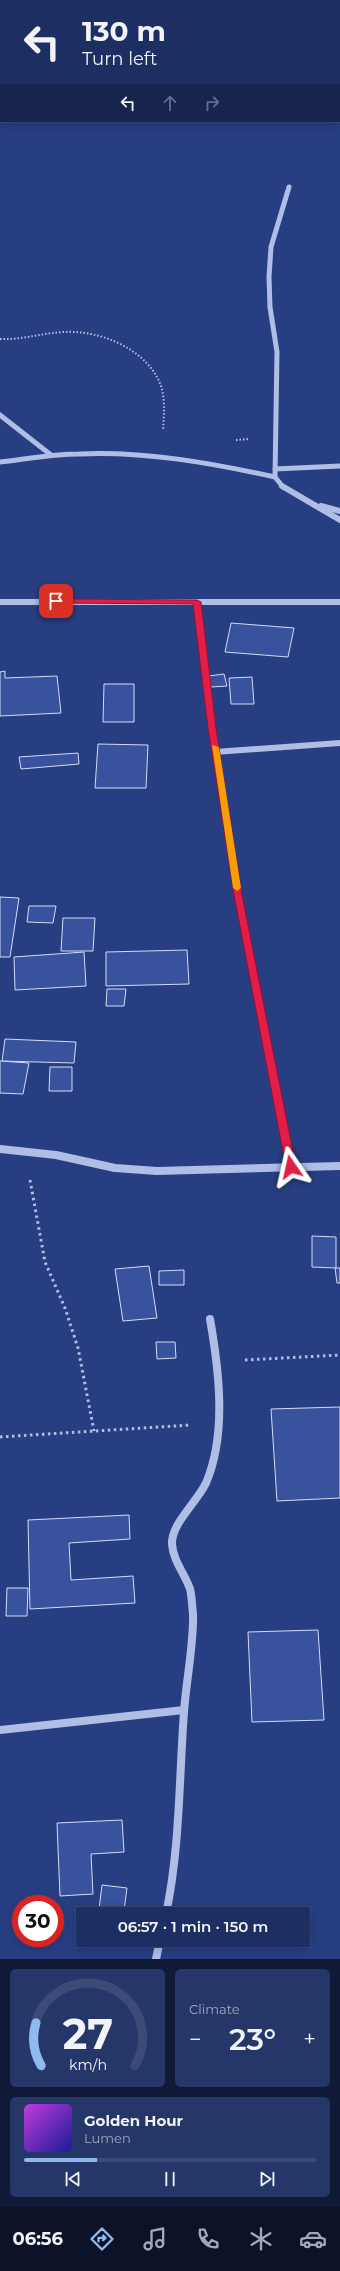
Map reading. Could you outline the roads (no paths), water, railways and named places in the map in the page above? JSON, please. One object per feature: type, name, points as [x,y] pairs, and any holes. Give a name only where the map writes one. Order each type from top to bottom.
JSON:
[{"type":"street","points":[[289,187],[271,247],[268,277],[270,306],[277,352],[275,477],[282,487],[340,520]]},
{"type":"street","points":[[0,415],[51,455]]},
{"type":"street","points":[[0,462],[51,455],[138,455],[166,457],[235,468],[275,477]]},
{"type":"street","points":[[275,469],[340,466]]},
{"type":"street","points":[[315,505],[340,511]]},
{"type":"street","points":[[0,602],[340,602]]},
{"type":"street","points":[[197,602],[215,752],[238,895],[291,1167]]},
{"type":"street","points":[[215,752],[340,743]]},
{"type":"street","points":[[0,1149],[56,1155],[115,1168],[157,1171],[340,1166]]},
{"type":"street","points":[[167,1907],[173,1881],[184,1710],[193,1615],[190,1590],[176,1561],[172,1543],[176,1525],[197,1500],[206,1482],[217,1448],[217,1361],[210,1319]]},
{"type":"street","points":[[0,1730],[184,1710]]},
{"type":"street","points":[[156,1959],[159,1947]]}]
